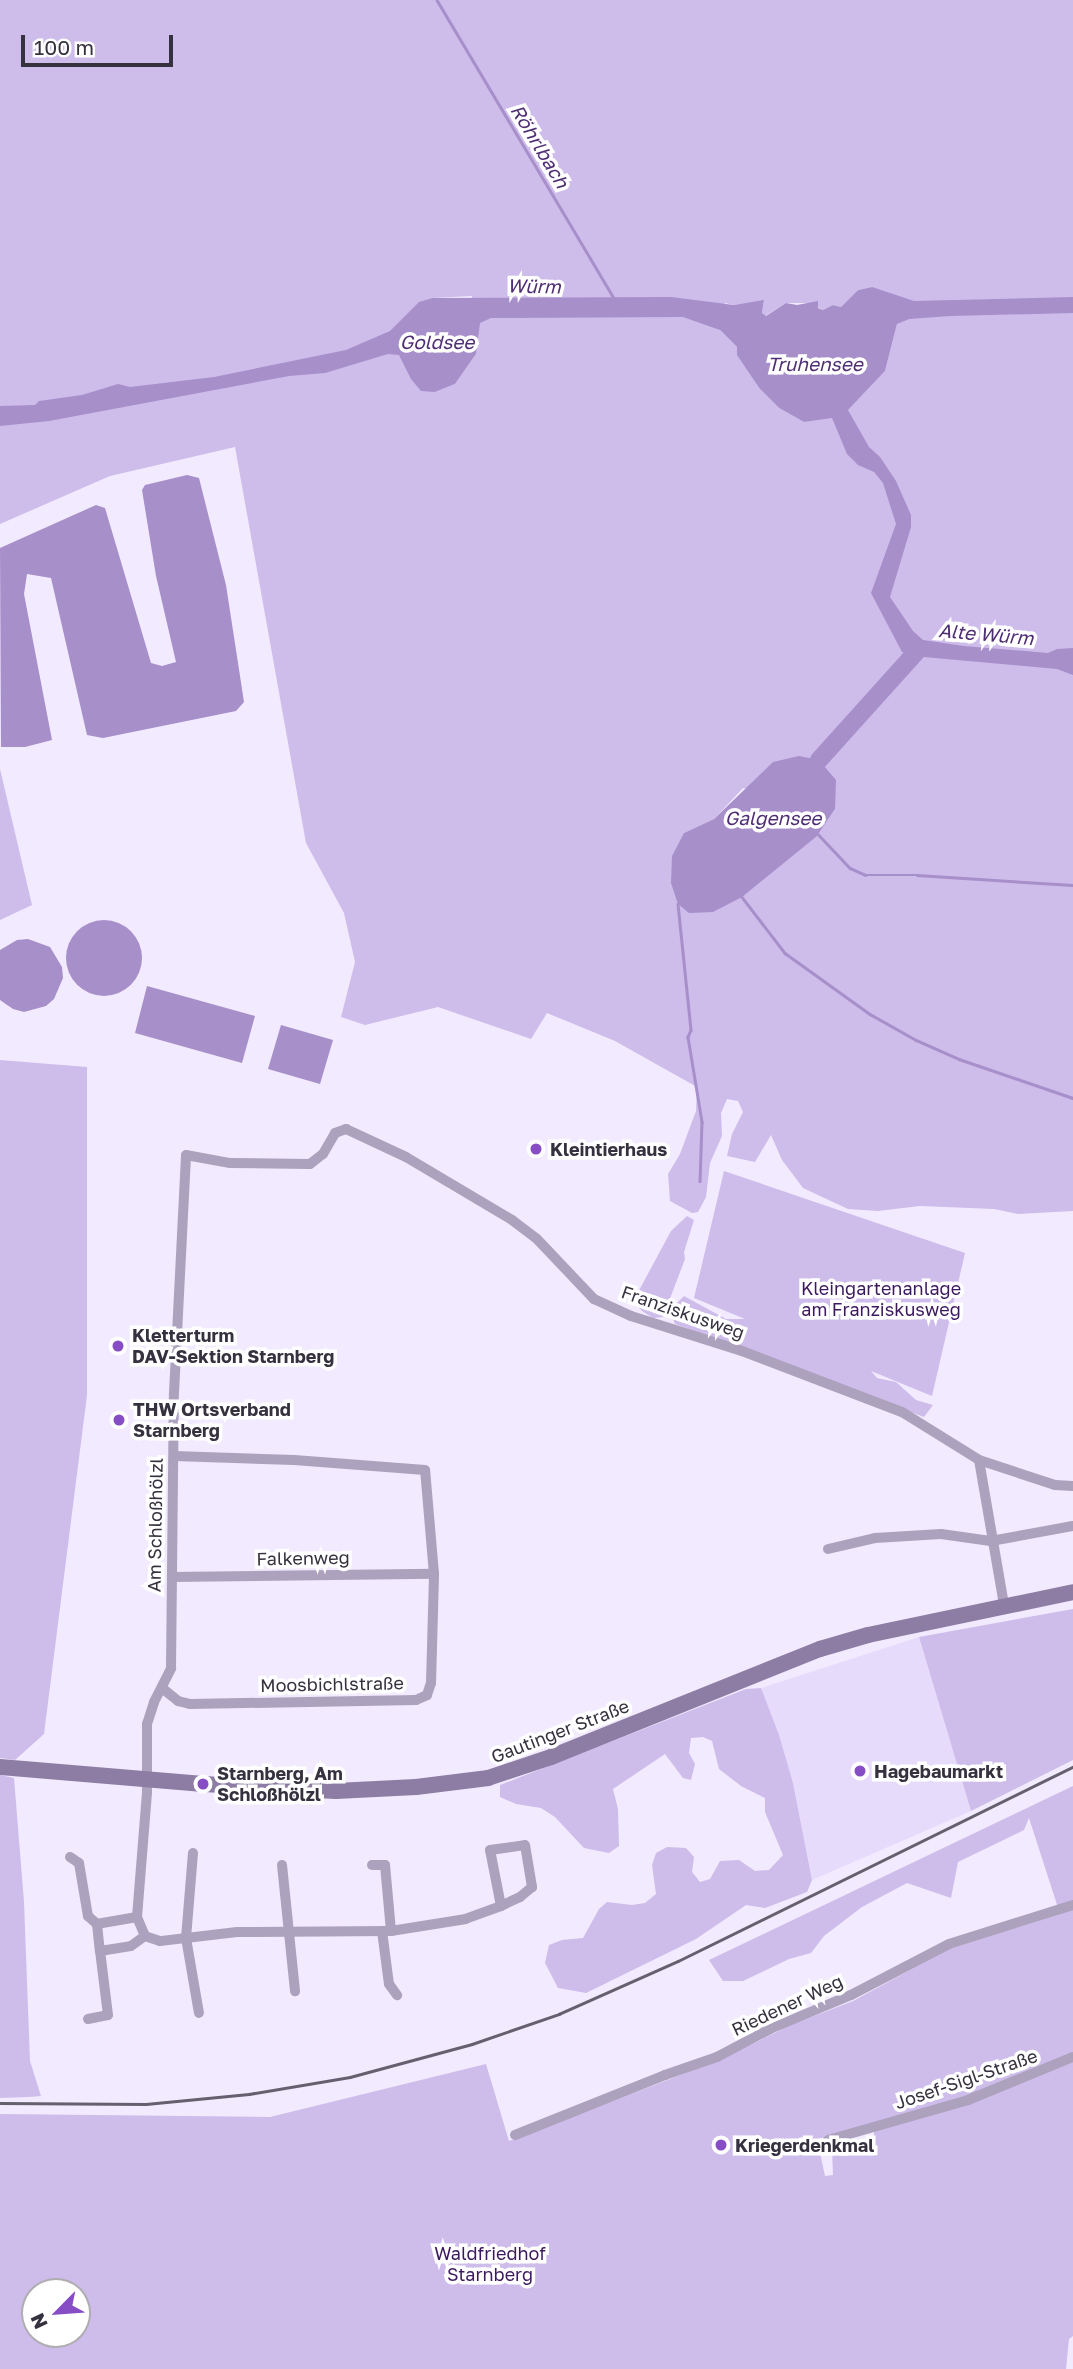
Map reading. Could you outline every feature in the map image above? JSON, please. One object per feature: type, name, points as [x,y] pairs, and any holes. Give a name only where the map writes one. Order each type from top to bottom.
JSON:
[{"type":"main road","name":"Gautinger Straße","points":[[0,1767],[147,1780],[336,1791],[416,1787],[488,1778],[551,1757],[820,1649],[1073,1591]]},
{"type":"street","name":"Franziskusweg","points":[[323,1154],[335,1133],[345,1129],[406,1157],[537,1238],[594,1298],[631,1316],[742,1351],[902,1412],[979,1460],[1055,1485],[1073,1486]]},
{"type":"street","name":"Am Schloßhölzl","points":[[137,1917],[147,1780],[147,1724],[171,1668],[174,1456],[186,1155],[230,1163],[297,1165],[310,1164],[323,1154]]},
{"type":"street","name":"Moosbichlstraße","points":[[162,1688],[178,1701],[190,1704],[416,1700],[427,1695],[431,1683],[434,1574],[425,1470],[294,1460],[174,1456]]},
{"type":"street","points":[[979,1460],[1004,1605]]},
{"type":"street","points":[[828,1549],[875,1538],[941,1534],[991,1541],[1073,1526]]},
{"type":"street","name":"Falkenweg","points":[[172,1577],[434,1574]]},
{"type":"street","points":[[97,1924],[137,1917],[145,1936],[160,1941],[237,1932],[387,1931],[466,1919],[501,1906],[520,1898],[532,1887],[525,1845],[490,1850],[501,1906]]},
{"type":"street","points":[[193,1853],[186,1938],[199,2013]]},
{"type":"street","points":[[70,1857],[79,1863],[88,1916],[97,1924],[108,2015],[88,2019]]},
{"type":"street","points":[[282,1865],[295,1990]]},
{"type":"street","points":[[373,1865],[385,1865],[389,1984],[397,1996]]},
{"type":"street","name":"Riedener Weg","points":[[515,2135],[717,2057],[770,2029],[851,1995],[949,1944],[1073,1905]]},
{"type":"street","points":[[100,1951],[131,1946],[145,1936]]},
{"type":"street","name":"Josef-Sigl-Straße","points":[[828,2140],[968,2100],[1073,2057]]},
{"type":"shaded area","points":[[919,1637],[971,1811],[812,1880],[793,1783],[761,1688]]},
{"type":"green space","points":[[0,0],[1073,0],[1073,1211],[1018,1214],[994,1209],[920,1206],[878,1211],[848,1209],[803,1188],[782,1160],[771,1135],[755,1162],[727,1156],[732,1134],[743,1112],[738,1101],[727,1099],[721,1113],[722,1136],[710,1163],[706,1197],[698,1212],[692,1213],[670,1201],[668,1174],[680,1154],[696,1111],[697,1087],[615,1041],[547,1013],[531,1039],[438,1007],[365,1025],[341,1017],[355,962],[344,913],[306,843],[235,447],[110,476],[0,524]],"holes":[[[872,287],[897,324],[885,371],[843,415],[804,422],[779,408],[760,389],[737,347],[720,330],[725,303],[734,305],[764,301],[762,313],[765,316],[786,303],[811,303],[823,310],[833,305],[841,307],[858,290]],[[472,296],[476,354],[455,384],[435,392],[433,298]],[[743,788],[835,809],[817,836],[684,833],[714,819]]]},
{"type":"green space","points":[[0,769],[32,905],[0,920]]},
{"type":"green space","points":[[0,1060],[87,1067],[87,1395],[44,1734],[15,1760],[0,1758]]},
{"type":"green space","name":"Kleingartenanlage am Franziskusweg","points":[[724,1171],[965,1253],[932,1396],[871,1371],[877,1378],[896,1382],[916,1400],[933,1405],[924,1417],[675,1324],[673,1319],[676,1304],[684,1296],[726,1319],[745,1319],[694,1298]]},
{"type":"green space","points":[[687,1216],[694,1220],[684,1252],[685,1259],[663,1317],[653,1318],[635,1303],[636,1296],[671,1231]]},
{"type":"green space","points":[[1073,1609],[1073,1760],[971,1811],[919,1637]]},
{"type":"green space","points":[[761,1688],[793,1783],[812,1880],[807,1892],[765,1908],[746,1905],[696,1939],[586,1993],[558,1988],[545,1963],[549,1945],[562,1940],[583,1938],[599,1909],[607,1902],[632,1905],[645,1903],[656,1894],[652,1865],[656,1853],[667,1847],[686,1848],[694,1857],[692,1872],[700,1882],[710,1879],[720,1861],[739,1860],[755,1871],[769,1870],[783,1855],[765,1812],[765,1798],[741,1786],[719,1769],[712,1741],[703,1737],[691,1738],[689,1753],[695,1764],[691,1780],[683,1778],[665,1754],[613,1789],[618,1809],[619,1846],[609,1853],[584,1848],[555,1817],[541,1808],[516,1804],[500,1797],[500,1785],[746,1689]]},
{"type":"green space","points":[[0,1775],[14,1778],[24,1902],[30,2061],[41,2096],[0,2098]]},
{"type":"green space","name":"Waldfriedhof Starnberg","points":[[1073,1786],[1073,2336],[1069,2339],[1066,2369],[0,2369],[0,2114],[270,2117],[486,2064],[509,2141],[717,2061],[791,2025],[853,2001],[949,1949],[1060,1914],[1029,1818],[1024,1830],[958,1862],[951,1898],[907,1883],[862,1907],[824,1936],[811,1953],[789,1959],[743,1981],[723,1981],[709,1960]],"holes":[[[874,2128],[874,2138],[832,2150],[833,2175],[825,2176],[817,2139]]]},
{"type":"water","points":[[872,287],[914,301],[1073,297],[1073,313],[950,316],[909,319],[897,324],[885,371],[848,410],[869,447],[880,457],[896,481],[911,515],[911,527],[890,597],[913,631],[923,640],[964,646],[1048,653],[1057,649],[1073,648],[1073,675],[1057,669],[913,656],[902,652],[871,593],[896,524],[883,483],[874,472],[858,465],[847,454],[832,418],[804,422],[779,408],[760,389],[737,355],[737,347],[720,330],[683,317],[491,318],[480,323],[476,354],[455,384],[435,392],[421,391],[411,379],[399,355],[388,354],[325,373],[289,376],[49,421],[0,426],[0,406],[35,405],[39,401],[82,395],[118,384],[130,387],[214,377],[346,350],[390,331],[419,302],[433,298],[671,297],[734,305],[764,300],[762,313],[766,316],[786,303],[797,305],[818,301],[818,308],[823,310],[833,305],[841,307],[858,290]]},
{"type":"water","points":[[187,475],[199,478],[226,585],[244,702],[236,711],[103,738],[87,735],[51,578],[27,574],[24,594],[52,740],[25,747],[1,747],[0,548],[96,505],[105,508],[151,663],[162,666],[176,662],[156,576],[142,490],[145,485]]},
{"type":"water","name":"Galgensee","points":[[799,756],[819,760],[836,780],[835,809],[817,836],[742,897],[713,912],[689,913],[678,904],[671,883],[672,856],[684,833],[714,819],[773,762]]},
{"type":"water","points":[[97,920],[111,920],[125,926],[136,937],[142,958],[139,973],[131,985],[111,996],[97,996],[83,990],[72,979],[66,965],[66,951],[72,937],[83,926]]},
{"type":"water","points":[[28,939],[50,947],[62,967],[63,978],[54,999],[46,1006],[24,1012],[13,1009],[0,1000],[0,950],[17,940]]},
{"type":"water","points":[[147,986],[255,1016],[242,1063],[135,1033]]},
{"type":"water","points":[[281,1025],[333,1040],[320,1084],[268,1069]]},
{"type":"waterway","name":"Röhrlbach","points":[[437,0],[614,298]]},
{"type":"waterway","points":[[819,760],[919,649]]},
{"type":"waterway","points":[[818,834],[850,868],[866,875],[917,875],[1073,885]]},
{"type":"waterway","points":[[742,897],[785,953],[870,1014],[916,1040],[959,1059],[1073,1098]]},
{"type":"waterway","points":[[678,904],[691,1030],[688,1037],[702,1122],[700,1181]]},
{"type":"railway","points":[[0,2103],[146,2104],[249,2094],[350,2077],[472,2044],[559,2014],[678,1961],[1073,1767]]},
{"type":"place","name":"Kleintierhaus","points":[[536,1149]]},
{"type":"place","name":"Kletterturm DAV-Sektion Starnberg","points":[[118,1346]]},
{"type":"place","name":"THW Ortsverband Starnberg","points":[[119,1420]]},
{"type":"place","name":"Hagebaumarkt","points":[[860,1771]]},
{"type":"place","name":"Starnberg, Am Schloßhölzl","points":[[203,1784]]},
{"type":"place","name":"Kriegerdenkmal","points":[[721,2145]]},
{"type":"water label","name":"Würm","points":[[534,286]]},
{"type":"water label","name":"Goldsee","points":[[437,342]]},
{"type":"water label","name":"Truhensee","points":[[815,364]]},
{"type":"water label","name":"Alte Würm","points":[[986,634]]}]
